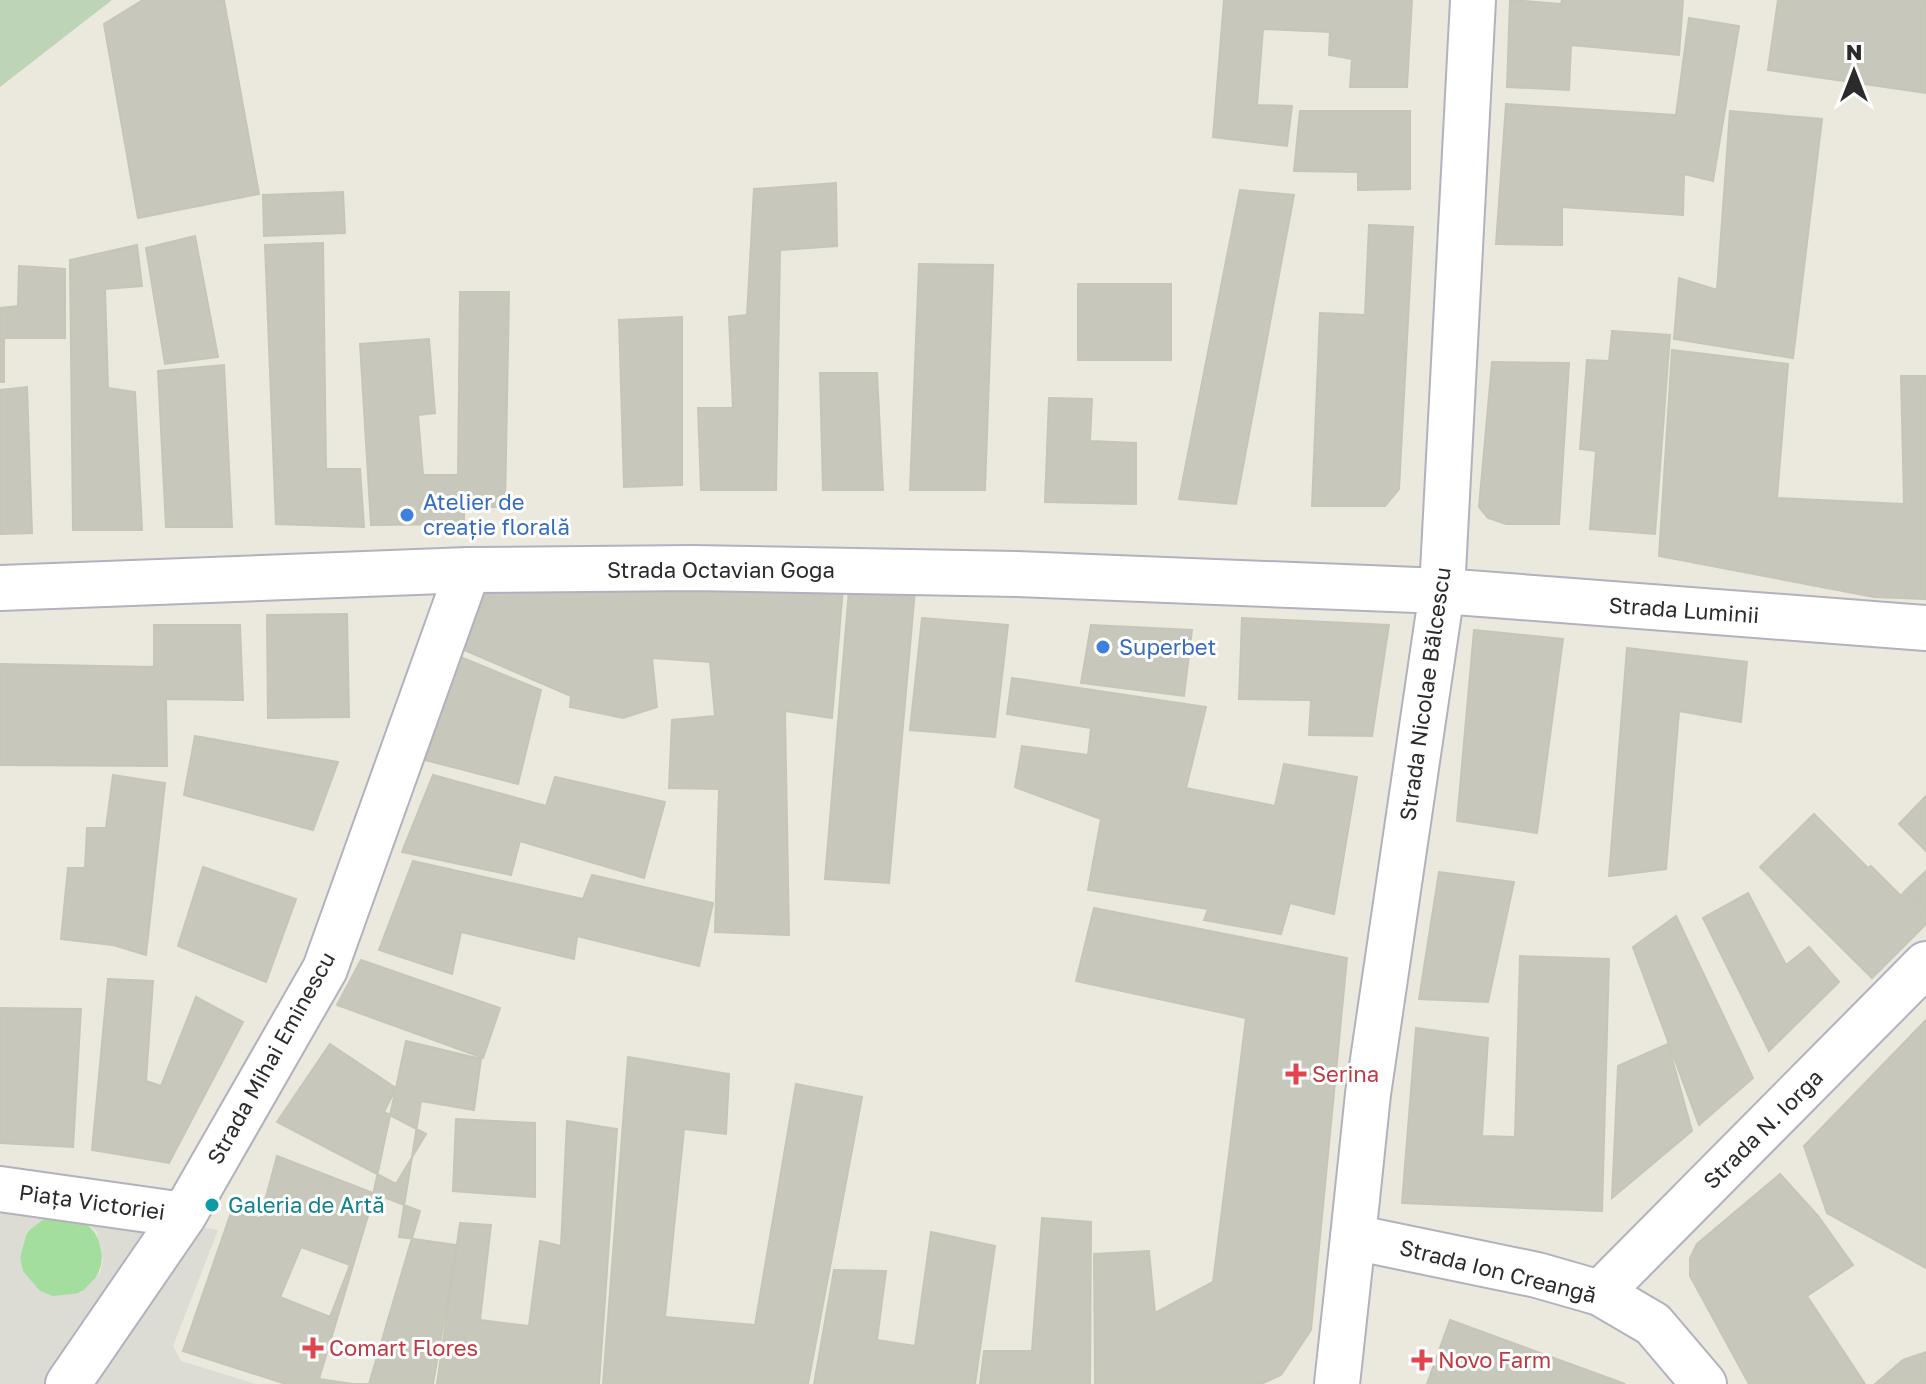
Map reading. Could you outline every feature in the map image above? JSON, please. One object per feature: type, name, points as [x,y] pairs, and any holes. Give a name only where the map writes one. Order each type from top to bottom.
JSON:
[{"type":"street","name":"Strada Nicolae Bălcescu","points":[[1337,1384],[1368,1094],[1442,591],[1473,0]]},
{"type":"street","name":"Strada Octavian Goga","points":[[0,588],[468,570],[693,568],[1002,574],[1442,591]]},
{"type":"street","name":"Strada Mihai Eminescu","points":[[68,1384],[184,1215],[325,969],[468,570]]},
{"type":"street","name":"Strada Luminii","points":[[1442,591],[1926,628]]},
{"type":"street","name":"Strada N. Iorga","points":[[1600,1293],[1926,964]]},
{"type":"street","name":"Piața Victoriei","points":[[0,1189],[184,1215]]},
{"type":"street","name":"Strada Ion Creangă","points":[[1353,1237],[1537,1275],[1600,1293],[1653,1324],[1704,1384]]},
{"type":"green space","points":[[0,0],[112,0],[0,87]]},
{"type":"green space","points":[[61,1215],[77,1218],[90,1227],[99,1240],[102,1256],[99,1272],[90,1285],[77,1294],[61,1297],[45,1294],[32,1285],[23,1272],[20,1256],[23,1240],[32,1227],[45,1218]]},
{"type":"shaded area","points":[[0,1196],[218,1230],[173,1346],[181,1361],[256,1384],[0,1384]],"holes":[[[48,1216],[87,1222],[97,1233],[103,1260],[100,1273],[81,1293],[53,1296],[40,1291],[23,1271],[20,1258],[27,1232]]]},
{"type":"building","points":[[143,0],[224,0],[259,194],[138,218],[104,24]]},
{"type":"building","points":[[1224,0],[1412,0],[1407,87],[1350,87],[1352,59],[1329,55],[1330,32],[1263,29],[1257,105],[1292,106],[1287,146],[1213,137]]},
{"type":"building","points":[[1510,0],[1561,4],[1562,0],[1683,0],[1679,55],[1571,45],[1569,90],[1507,87]]},
{"type":"building","points":[[1778,0],[1926,0],[1926,93],[1768,70]]},
{"type":"building","points":[[1689,18],[1739,26],[1713,181],[1684,174],[1683,215],[1562,207],[1562,245],[1496,244],[1506,104],[1676,115]]},
{"type":"building","points":[[1300,111],[1410,111],[1410,189],[1358,190],[1358,172],[1294,171]]},
{"type":"building","points":[[1730,111],[1822,119],[1793,358],[1674,339],[1679,278],[1717,290]]},
{"type":"building","points":[[836,183],[837,246],[780,250],[776,490],[701,490],[698,408],[733,408],[729,317],[747,315],[754,189]]},
{"type":"building","points":[[1240,190],[1294,195],[1236,504],[1179,499]]},
{"type":"building","points":[[343,192],[345,233],[264,236],[263,195]]},
{"type":"building","points":[[1369,225],[1413,227],[1399,489],[1385,506],[1312,506],[1320,313],[1365,315]]},
{"type":"building","points":[[195,236],[218,357],[165,364],[146,248]]},
{"type":"building","points":[[323,243],[326,469],[360,469],[364,527],[276,524],[265,245]]},
{"type":"building","points":[[137,245],[142,286],[105,289],[108,388],[135,392],[142,530],[73,530],[70,260]]},
{"type":"building","points":[[919,264],[993,265],[985,490],[910,490]]},
{"type":"building","points":[[19,266],[65,269],[65,338],[4,338],[4,382],[0,382],[0,308],[18,306]]},
{"type":"building","points":[[1078,284],[1171,284],[1171,360],[1078,360]]},
{"type":"building","points":[[460,292],[509,292],[505,507],[464,507],[464,524],[371,525],[360,344],[429,339],[435,413],[418,415],[423,475],[458,475]]},
{"type":"building","points":[[682,317],[682,485],[624,487],[619,320]]},
{"type":"building","points":[[1612,331],[1670,335],[1655,534],[1590,529],[1596,451],[1580,449],[1587,360],[1609,361]]},
{"type":"building","points":[[1672,350],[1788,364],[1777,498],[1904,504],[1901,376],[1926,376],[1926,599],[1874,597],[1659,556]]},
{"type":"building","points":[[1492,362],[1569,363],[1559,524],[1506,524],[1488,518],[1479,507]]},
{"type":"building","points":[[224,365],[232,527],[166,527],[158,371]]},
{"type":"building","points":[[820,373],[877,373],[883,490],[823,490]]},
{"type":"building","points":[[27,387],[32,533],[0,534],[0,390]]},
{"type":"building","points":[[1049,398],[1092,399],[1090,441],[1136,443],[1136,504],[1045,502]]},
{"type":"building","points":[[488,585],[843,588],[832,718],[785,711],[789,935],[715,932],[719,789],[669,788],[672,720],[715,716],[710,662],[652,658],[657,707],[623,718],[570,707],[571,696],[464,650]]},
{"type":"building","points":[[849,590],[915,590],[889,883],[825,879]]},
{"type":"building","points":[[347,614],[349,717],[268,718],[267,615]]},
{"type":"building","points":[[922,618],[1008,625],[995,737],[910,730]]},
{"type":"building","points":[[1242,618],[1389,625],[1372,736],[1309,735],[1311,700],[1239,699]]},
{"type":"building","points":[[154,625],[240,625],[243,700],[166,699],[167,766],[0,765],[0,664],[154,667]]},
{"type":"building","points":[[1091,625],[1192,630],[1184,696],[1081,683]]},
{"type":"building","points":[[1474,630],[1563,639],[1537,833],[1457,821]]},
{"type":"building","points":[[1627,648],[1747,662],[1741,722],[1679,711],[1666,869],[1609,876]]},
{"type":"building","points":[[458,656],[541,690],[518,784],[425,760]]},
{"type":"building","points":[[1012,678],[1206,707],[1186,788],[1275,806],[1284,764],[1357,777],[1334,914],[1290,903],[1281,934],[1204,920],[1208,909],[1088,890],[1101,819],[1015,787],[1022,746],[1088,755],[1091,728],[1007,714]]},
{"type":"building","points":[[195,736],[338,762],[313,830],[184,795]]},
{"type":"building","points":[[113,775],[165,783],[146,955],[113,945],[61,939],[68,868],[85,868],[87,828],[106,828]]},
{"type":"building","points":[[433,775],[546,806],[555,777],[665,802],[644,878],[520,841],[511,875],[402,852]]},
{"type":"building","points":[[1926,796],[1926,851],[1899,824]]},
{"type":"building","points":[[1814,814],[1868,868],[1871,866],[1901,896],[1905,891],[1926,912],[1926,924],[1872,978],[1760,867]]},
{"type":"building","points":[[413,861],[583,899],[592,875],[713,903],[699,966],[577,936],[574,959],[461,932],[452,974],[379,950]]},
{"type":"building","points":[[203,867],[296,899],[266,982],[178,946]]},
{"type":"building","points":[[1926,871],[1926,912],[1905,891]]},
{"type":"building","points":[[1439,872],[1514,882],[1488,1002],[1419,999]]},
{"type":"building","points":[[1748,893],[1786,965],[1809,947],[1839,982],[1769,1051],[1703,918]]},
{"type":"building","points":[[1094,908],[1347,958],[1311,1330],[1281,1375],[1261,1384],[1095,1384],[1094,1254],[1149,1251],[1155,1313],[1213,1282],[1246,1018],[1076,981]]},
{"type":"building","points":[[1676,916],[1753,1078],[1699,1125],[1633,947]]},
{"type":"building","points":[[1520,956],[1609,959],[1602,1211],[1402,1203],[1416,1028],[1488,1038],[1482,1136],[1515,1137]]},
{"type":"building","points":[[361,960],[500,1008],[483,1058],[337,1005]]},
{"type":"building","points":[[108,979],[153,981],[146,1081],[161,1086],[196,997],[243,1022],[169,1163],[92,1150]]},
{"type":"building","points":[[0,1008],[81,1009],[73,1147],[0,1143]]},
{"type":"building","points":[[1926,1020],[1926,1268],[1827,1213],[1804,1146]]},
{"type":"building","points":[[406,1041],[481,1059],[474,1110],[421,1101],[399,1237],[457,1245],[433,1384],[353,1384],[319,1379],[370,1209]]},
{"type":"building","points":[[330,1044],[396,1088],[384,1112],[426,1134],[396,1184],[277,1122]]},
{"type":"building","points":[[1668,1044],[1692,1131],[1612,1198],[1618,1066]]},
{"type":"building","points":[[628,1057],[729,1074],[726,1134],[684,1129],[665,1317],[755,1325],[796,1084],[862,1097],[808,1384],[603,1384]]},
{"type":"building","points":[[456,1119],[535,1123],[535,1197],[453,1191]]},
{"type":"building","points":[[567,1121],[617,1129],[599,1384],[437,1384],[460,1223],[491,1225],[480,1320],[529,1326],[540,1241],[561,1246]]},
{"type":"building","points":[[277,1156],[420,1211],[369,1384],[286,1384],[183,1351],[233,1207],[260,1219]],"holes":[[[301,1247],[350,1265],[330,1317],[280,1297]]]},
{"type":"building","points":[[1780,1174],[1818,1216],[1853,1265],[1807,1296],[1865,1384],[1749,1384],[1690,1276],[1690,1258],[1697,1244]]},
{"type":"building","points":[[1042,1218],[1091,1222],[1090,1384],[980,1384],[984,1351],[1032,1351]]},
{"type":"building","points":[[931,1232],[995,1246],[975,1384],[814,1384],[834,1270],[886,1271],[877,1340],[915,1346]]},
{"type":"building","points":[[1450,1320],[1625,1384],[1427,1384]]},
{"type":"building","points":[[1926,1352],[1926,1384],[1875,1384],[1903,1360]]},
{"type":"place","name":"Atelier de creație florală","points":[[407,515]]},
{"type":"place","name":"Superbet","points":[[1103,647]]},
{"type":"place","name":"Serina","points":[[1296,1074]]},
{"type":"place","name":"Galeria de Artă","points":[[212,1205]]},
{"type":"place","name":"Comart Flores","points":[[313,1348]]},
{"type":"place","name":"Novo Farm","points":[[1422,1360]]}]
